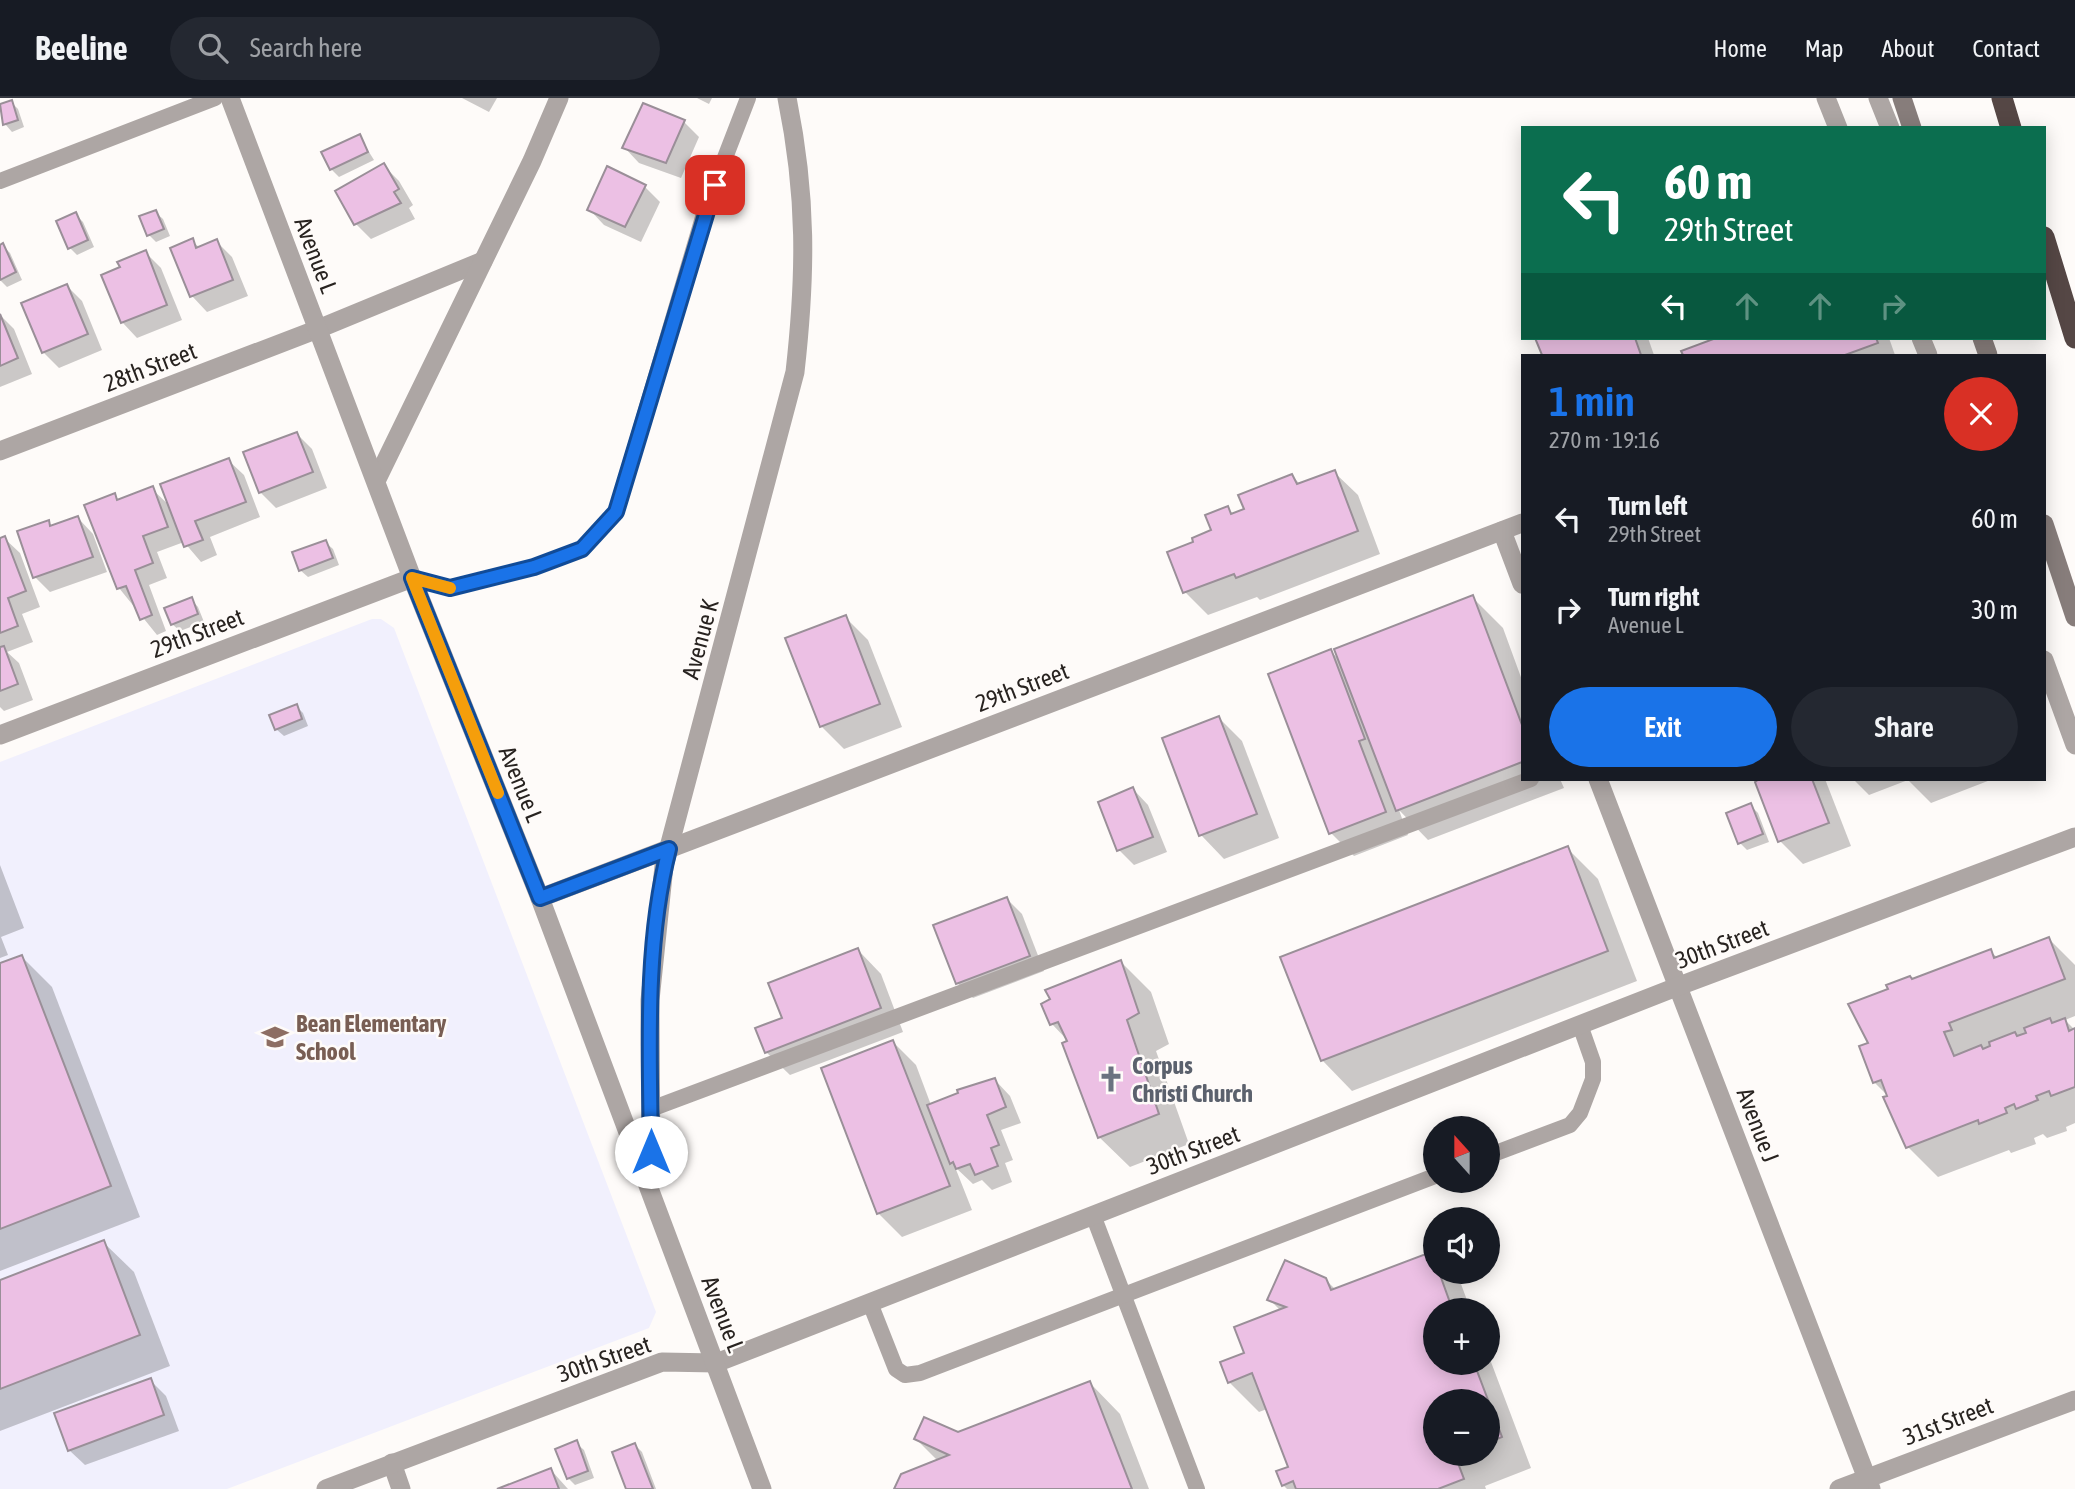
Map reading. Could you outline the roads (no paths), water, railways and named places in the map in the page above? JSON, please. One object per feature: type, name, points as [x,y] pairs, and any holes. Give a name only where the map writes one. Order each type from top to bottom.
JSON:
[{"type":"highway","points":[[2002,98],[2010,126]]},
{"type":"highway","points":[[2046,244],[2075,338]]},
{"type":"main road","points":[[1902,98],[1911,126]]},
{"type":"main road","points":[[2046,530],[2075,617]]},
{"type":"street","name":"Avenue L","points":[[230,98],[412,578],[540,898],[762,1489]]},
{"type":"street","points":[[376,481],[559,98]]},
{"type":"street","name":"Avenue K","points":[[652,1195],[650,1000],[657,916],[669,849],[795,372],[804,295],[804,222],[799,159],[787,98]]},
{"type":"street","points":[[1826,98],[1837,126]]},
{"type":"street","points":[[1878,98],[1889,126]]},
{"type":"street","points":[[318,329],[483,261]]},
{"type":"street","name":"28th Street","points":[[0,451],[318,329]]},
{"type":"street","name":"29th Street","points":[[540,898],[1521,523]]},
{"type":"street","points":[[1502,531],[1521,581]]},
{"type":"street","points":[[2046,544],[2075,627]]},
{"type":"street","name":"29th Street","points":[[0,735],[412,578]]},
{"type":"street","points":[[2046,665],[2075,745]]},
{"type":"street","name":"Avenue J","points":[[1599,781],[1869,1484]]},
{"type":"street","name":"30th Street","points":[[326,1489],[662,1362],[716,1363],[1679,986],[2075,837]]},
{"type":"street","name":"31st Street","points":[[1839,1489],[1869,1484],[2075,1400]]},
{"type":"street","points":[[392,1464],[401,1489]]},
{"type":"lane","points":[[0,181],[215,98]]},
{"type":"lane","points":[[412,578],[450,588],[534,567],[582,549],[616,512],[706,207],[748,98]]},
{"type":"lane","points":[[651,1109],[1526,781]]},
{"type":"lane","points":[[1500,1151],[1570,1125],[1580,1113],[1593,1079],[1592,1062],[1580,1025]]},
{"type":"lane","points":[[870,1303],[896,1369],[905,1376],[920,1373],[1423,1182]]},
{"type":"lane","points":[[1093,1215],[1198,1489]]},
{"type":"place","name":"Bean Elementary School","points":[[275,1037]]},
{"type":"place","name":"Corpus Christi Church","points":[[1111,1079]]}]
